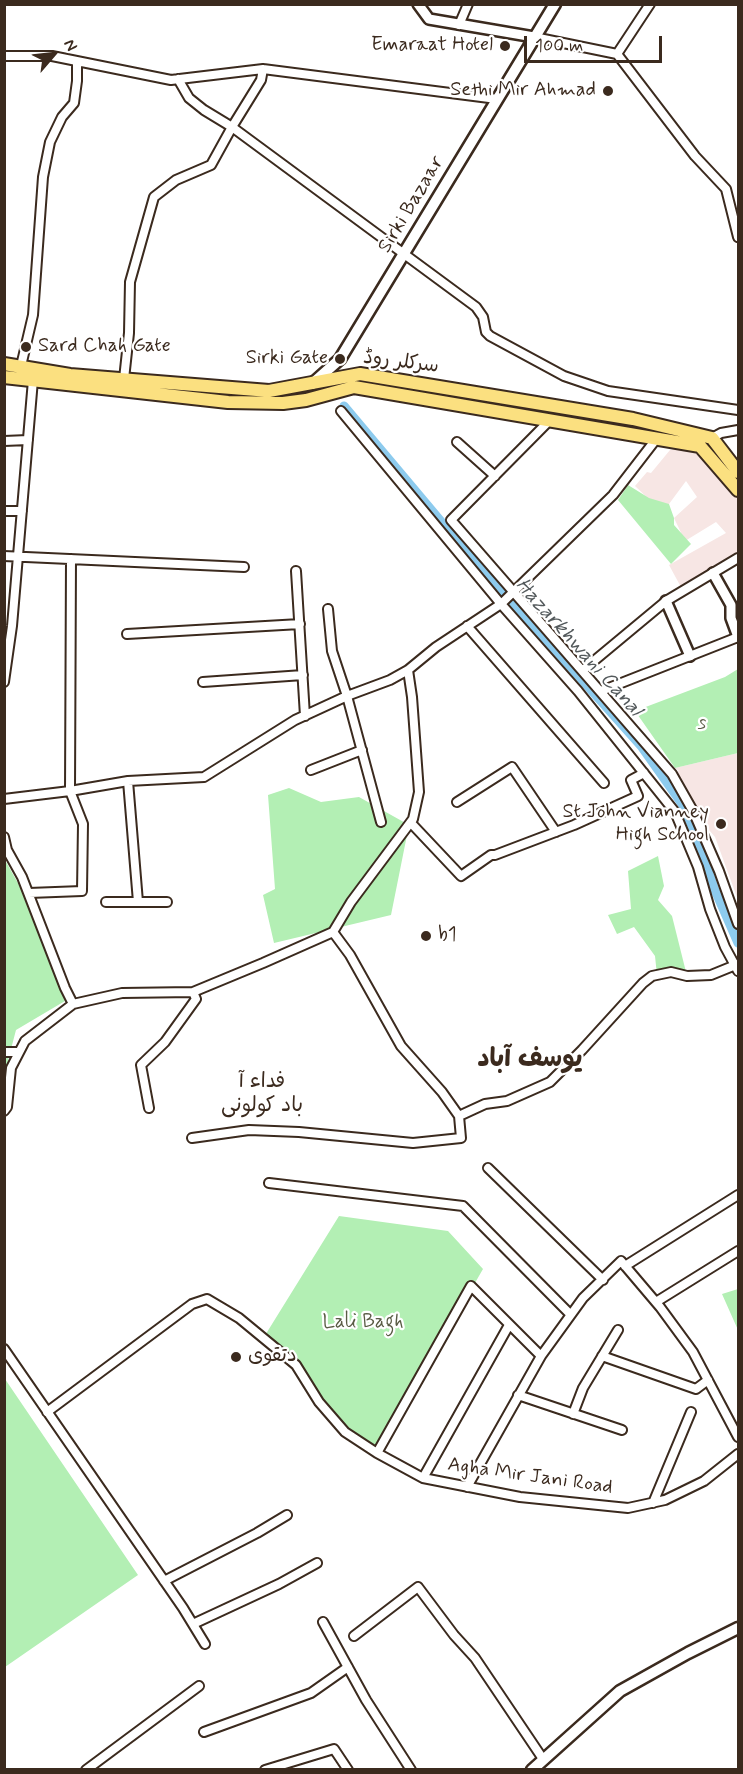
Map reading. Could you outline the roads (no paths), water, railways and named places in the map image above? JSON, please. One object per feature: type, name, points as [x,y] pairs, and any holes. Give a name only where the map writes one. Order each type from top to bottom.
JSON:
[{"type":"main road","name":"Sirki Bazaar","points":[[312,384],[340,359],[555,4]]},
{"type":"main road","name":"سرکلر روڈ","points":[[4,364],[70,375],[269,391],[312,384],[353,382],[360,374],[633,419],[712,438]]},
{"type":"main road","points":[[4,377],[228,402],[283,403],[318,397],[353,382],[471,409],[700,446],[738,490]]},
{"type":"main road","points":[[312,384],[318,397]]},
{"type":"main road","points":[[228,402],[230,387]]},
{"type":"main road","points":[[700,446],[712,438],[738,472]]},
{"type":"main road","points":[[531,1770],[620,1691],[738,1628]]},
{"type":"street","points":[[418,4],[429,19],[617,54],[695,156],[734,198],[738,237]]},
{"type":"street","points":[[459,25],[468,4]]},
{"type":"street","points":[[617,54],[650,4]]},
{"type":"street","points":[[4,56],[52,56],[171,80],[263,69],[497,99]]},
{"type":"street","points":[[21,366],[33,315],[46,162],[50,142],[62,117],[74,103],[77,62]]},
{"type":"street","points":[[124,379],[129,333],[130,282],[154,197],[176,180],[211,165],[261,80],[263,69]]},
{"type":"street","points":[[178,80],[189,98],[232,127],[476,307],[483,317],[486,332],[490,336],[564,376],[608,391],[738,410]]},
{"type":"street","points":[[4,682],[12,626],[33,380]]},
{"type":"street","points":[[341,411],[501,604],[578,691],[675,812],[698,867],[714,919],[737,967],[711,975],[687,976],[671,972],[652,976],[550,1082],[507,1101],[485,1104],[459,1116]]},
{"type":"street","points":[[550,420],[451,520],[672,774],[693,811],[719,871],[738,924]]},
{"type":"street","points":[[712,438],[721,433],[738,430]]},
{"type":"street","points":[[4,799],[128,781],[204,777],[235,756],[305,716],[347,696],[390,680],[408,670],[436,647],[501,604],[614,495],[657,438]]},
{"type":"street","points":[[4,441],[28,440]]},
{"type":"street","points":[[457,442],[495,476]]},
{"type":"street","points":[[4,511],[22,511]]},
{"type":"street","points":[[4,556],[244,567]]},
{"type":"street","points":[[583,669],[666,601],[738,558]]},
{"type":"street","points":[[29,893],[82,891],[83,824],[70,791],[71,559]]},
{"type":"street","points":[[296,571],[305,716]]},
{"type":"street","points":[[601,692],[738,637],[731,618],[731,606],[713,573]]},
{"type":"street","points":[[666,601],[681,630],[690,656]]},
{"type":"street","points":[[328,609],[332,651],[347,696],[381,822]]},
{"type":"street","points":[[127,634],[300,624]]},
{"type":"street","points":[[468,626],[604,783]]},
{"type":"street","points":[[4,1112],[11,1068],[25,1041],[73,1004],[122,993],[193,992],[333,932],[351,902],[414,819],[419,792],[408,670]]},
{"type":"street","points":[[203,682],[303,675]]},
{"type":"street","points":[[310,770],[362,750]]},
{"type":"street","points":[[457,802],[512,767],[556,832]]},
{"type":"street","points":[[411,823],[461,876],[491,855],[556,832],[638,796],[631,780],[644,773]]},
{"type":"street","points":[[128,781],[138,902]]},
{"type":"street","points":[[4,837],[6,850],[29,893],[73,1004]]},
{"type":"street","points":[[106,902],[167,902]]},
{"type":"street","points":[[192,1138],[249,1130],[300,1132],[413,1143],[461,1138],[459,1116],[442,1092],[401,1046],[350,955],[333,932]]},
{"type":"street","points":[[149,1108],[141,1065],[165,1042],[196,999],[193,992]]},
{"type":"street","points":[[4,1052],[19,1052]]},
{"type":"street","points":[[488,1168],[603,1280]]},
{"type":"street","points":[[269,1183],[463,1206],[570,1314]]},
{"type":"street","points":[[625,1266],[738,1195]]},
{"type":"street","points":[[656,1302],[738,1251]]},
{"type":"street","points":[[467,1487],[541,1356],[583,1298],[621,1261],[656,1302],[693,1352],[738,1437]]},
{"type":"street","points":[[377,1453],[471,1286],[541,1356]]},
{"type":"street","name":"Agha Mir Jani Road","points":[[47,1412],[192,1304],[207,1299],[239,1318],[296,1365],[320,1402],[345,1432],[377,1453],[423,1478],[519,1497],[628,1508],[665,1500],[704,1481],[738,1454]]},
{"type":"street","points":[[423,1478],[509,1325]]},
{"type":"street","points":[[573,1414],[583,1388],[618,1330]]},
{"type":"street","points":[[4,1349],[205,1644]]},
{"type":"street","points":[[602,1356],[696,1389],[708,1380]]},
{"type":"street","points":[[518,1395],[622,1430]]},
{"type":"street","points":[[653,1503],[691,1412]]},
{"type":"street","points":[[164,1581],[287,1515]]},
{"type":"street","points":[[193,1624],[279,1584],[317,1563]]},
{"type":"street","points":[[354,1636],[418,1587],[454,1635],[475,1658],[543,1759]]},
{"type":"street","points":[[322,1622],[366,1700],[411,1770]]},
{"type":"street","points":[[204,1732],[311,1693],[348,1667]]},
{"type":"street","points":[[86,1770],[199,1686]]},
{"type":"street","points":[[265,1770],[334,1749],[348,1770]]},
{"type":"waterway","name":"Hazarkhwani Canal","points":[[344,406],[449,531],[641,746],[682,804],[738,943]]},
{"type":"place","name":"Emaraat Hotel","points":[[505,46]]},
{"type":"place","name":"Sethi Mir Ahmad","points":[[608,91]]},
{"type":"place","name":"Sard Chah Gate","points":[[26,347]]},
{"type":"place","name":"Sirki Gate","points":[[340,359]]},
{"type":"place","name":"St John Vianney High School","points":[[721,824]]},
{"type":"place","name":"b1","points":[[426,936]]},
{"type":"place","name":"دتقوى","points":[[236,1357]]},
{"type":"district","name":"یوسف آباد","points":[[530,1061]]},
{"type":"district","name":"فداء آ باد کولونی","points":[[262,1095]]},
{"type":"park label","name":"s","points":[[702,724]]},
{"type":"park label","name":"Lali Bagh","points":[[363,1323]]}]
